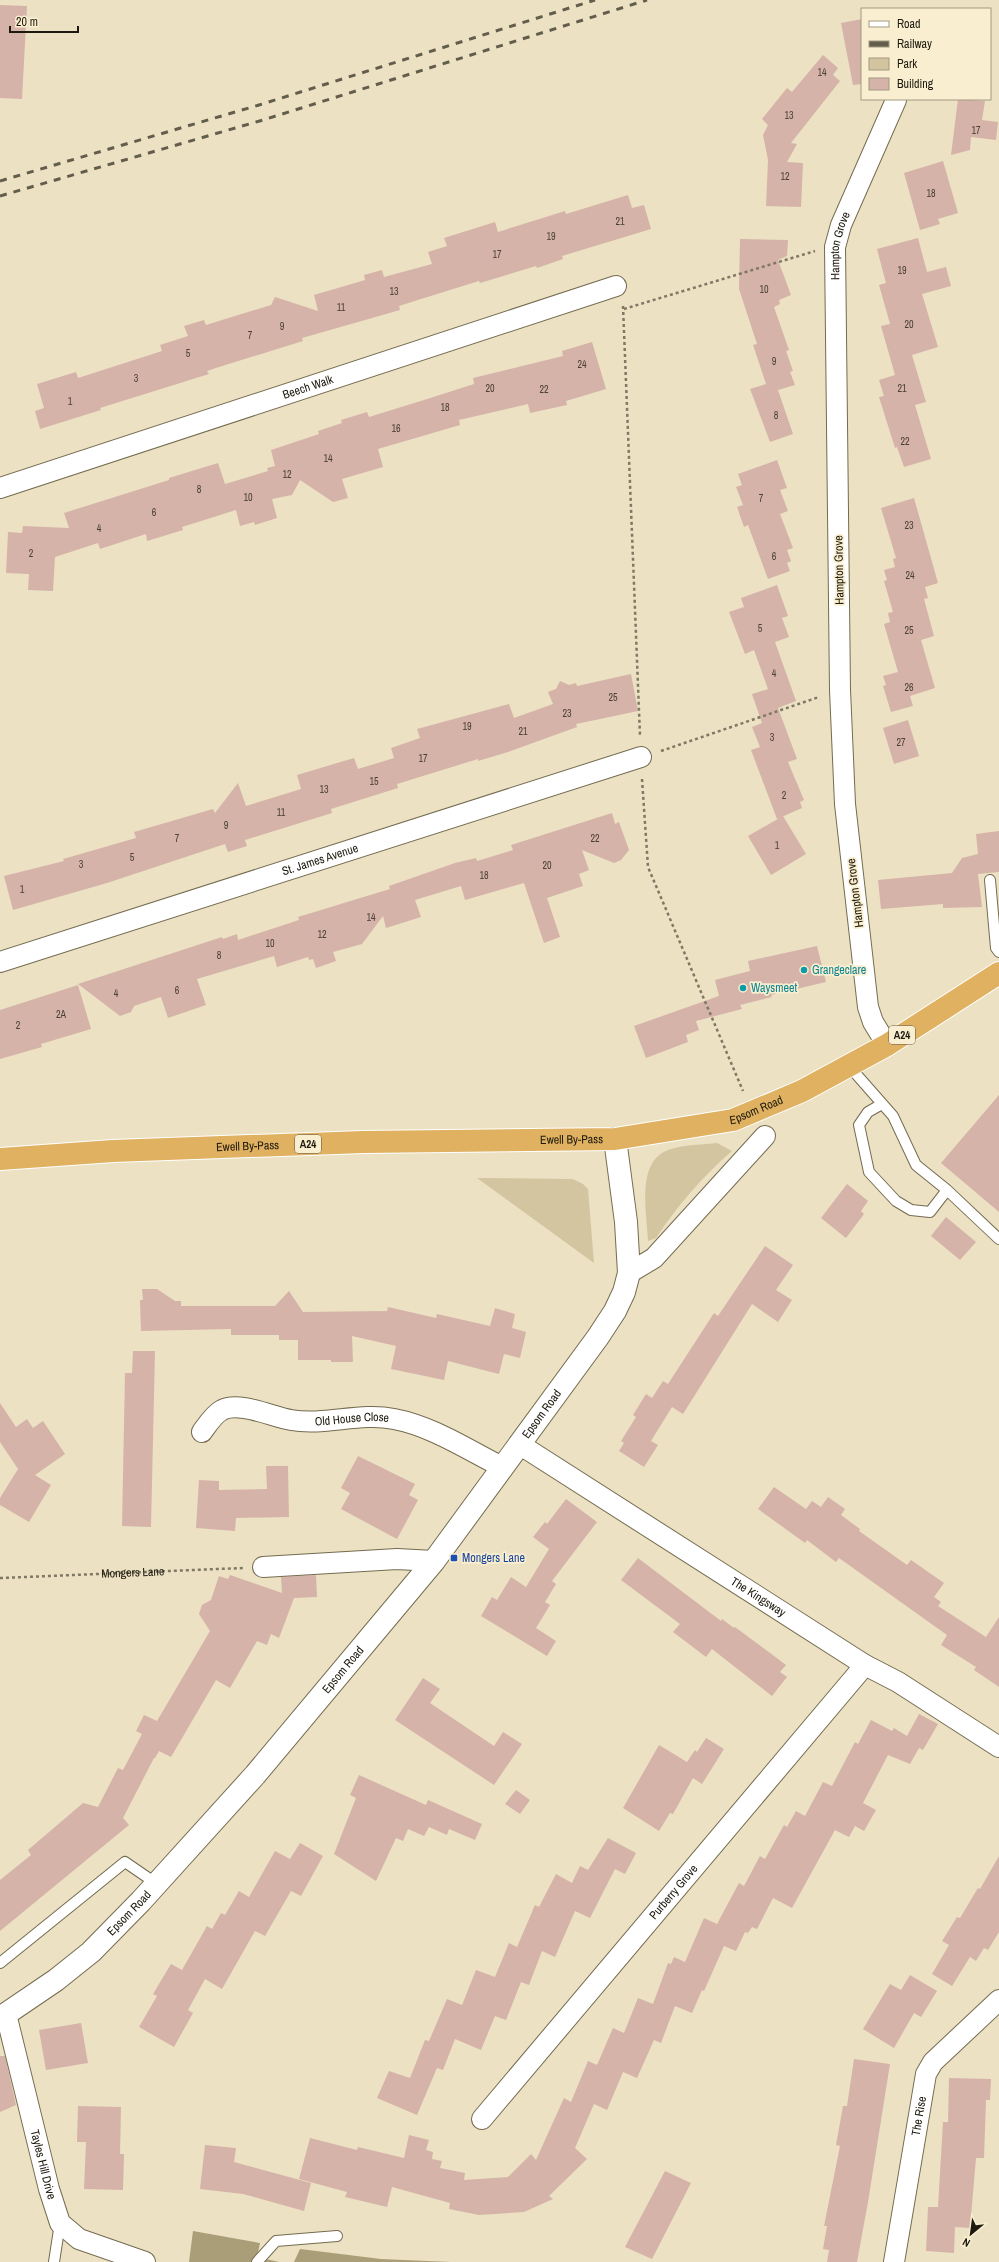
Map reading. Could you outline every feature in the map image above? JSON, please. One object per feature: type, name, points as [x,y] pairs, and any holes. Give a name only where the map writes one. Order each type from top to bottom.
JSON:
[{"type":"highway","name":"Epsom Road","points":[[615,1139],[733,1120],[752,1113],[802,1091],[887,1045],[999,973]]},
{"type":"highway","name":"Ewell By-Pass","points":[[0,1159],[113,1151],[332,1143],[615,1139]]},
{"type":"street","name":"Hampton Grove","points":[[887,1045],[873,1022],[868,1008],[845,804],[840,690],[836,244],[841,225],[896,100]]},
{"type":"street","name":"Beech Walk","points":[[0,488],[616,286]]},
{"type":"street","name":"St. James Avenue","points":[[0,962],[641,757]]},
{"type":"street","points":[[629,1273],[654,1258],[765,1136]]},
{"type":"street","name":"Epsom Road","points":[[3,2016],[56,1980],[91,1952],[157,1884],[255,1775],[434,1560],[616,1311],[624,1292],[629,1273],[626,1222],[615,1139]]},
{"type":"street","name":"Old House Close","points":[[202,1432],[222,1410],[237,1407],[291,1420],[311,1422],[334,1422],[372,1417],[394,1419],[424,1428],[502,1467]]},
{"type":"street","name":"The Kingsway","points":[[519,1444],[865,1665],[898,1682],[999,1747]]},
{"type":"street","points":[[263,1567],[397,1559],[434,1560]]},
{"type":"street","name":"Purberry Grove","points":[[482,2119],[865,1665]]},
{"type":"street","name":"The Rise","points":[[894,2262],[926,2074],[933,2062],[999,2000]]},
{"type":"street","name":"Tayles Hill Drive","points":[[3,2016],[49,2189],[60,2223]]},
{"type":"street","points":[[60,2223],[79,2239],[145,2262]]},
{"type":"lane","points":[[990,880],[996,948],[999,952]]},
{"type":"lane","points":[[849,1066],[893,1116],[916,1165],[948,1190],[999,1239]]},
{"type":"lane","points":[[882,1104],[868,1112],[858,1125],[869,1172],[896,1201],[911,1210],[930,1212],[948,1190]]},
{"type":"lane","points":[[0,1963],[125,1862],[157,1884]]},
{"type":"lane","points":[[54,2262],[60,2223]]},
{"type":"lane","points":[[258,2262],[276,2241],[337,2236]]},
{"type":"path","points":[[624,309],[836,244]]},
{"type":"path","points":[[616,286],[624,309],[641,757],[648,867],[752,1113]]},
{"type":"path","points":[[641,757],[840,690]]},
{"type":"path","name":"Mongers Lane","points":[[0,1578],[263,1567]]},
{"type":"green space","points":[[717,1143],[732,1151],[691,1192],[656,1238],[648,1241],[645,1194],[646,1181],[654,1160],[662,1153],[675,1148],[689,1145]]},
{"type":"green space","points":[[477,1178],[573,1179],[583,1184],[588,1189],[594,1263]]},
{"type":"shaded area","points":[[193,2231],[260,2243],[257,2257],[279,2262],[189,2262]]},
{"type":"shaded area","points":[[300,2249],[381,2259],[451,2262],[294,2262]]},
{"type":"building","points":[[0,5],[27,6],[22,99],[0,98]]},
{"type":"building","points":[[861,19],[861,84],[853,85],[841,23]]},
{"type":"building","points":[[823,55],[838,68],[833,75],[840,81],[791,143],[797,144],[787,162],[803,163],[801,207],[766,206],[768,160],[763,135],[768,125],[762,119],[787,88],[792,92]]},
{"type":"building","points":[[958,100],[985,101],[982,120],[998,122],[996,140],[971,137],[970,150],[951,155]]},
{"type":"building","points":[[943,161],[958,213],[938,219],[940,224],[920,230],[904,173]]},
{"type":"building","points":[[628,195],[632,208],[644,205],[651,229],[562,256],[563,259],[537,268],[536,266],[480,283],[479,281],[399,306],[400,310],[302,338],[303,341],[207,371],[209,374],[100,408],[101,410],[40,429],[35,411],[44,408],[37,384],[76,372],[78,378],[162,351],[160,345],[188,336],[184,326],[204,320],[206,325],[271,305],[275,297],[318,311],[314,295],[365,280],[364,275],[382,270],[384,277],[432,264],[428,252],[447,246],[444,238],[495,222],[498,232],[565,211],[566,214]]},
{"type":"building","points":[[918,238],[927,272],[946,267],[951,286],[922,294],[938,347],[912,355],[926,402],[915,405],[931,459],[904,467],[897,447],[895,448],[879,397],[884,396],[879,380],[895,375],[881,326],[890,324],[879,285],[886,283],[877,249]]},
{"type":"building","points":[[740,239],[788,240],[787,256],[778,260],[791,295],[779,300],[780,304],[774,307],[789,350],[786,351],[793,371],[790,372],[795,385],[778,390],[793,434],[770,442],[750,389],[766,384],[753,345],[757,344],[739,289]]},
{"type":"building","points":[[592,342],[606,389],[566,401],[567,405],[530,413],[528,404],[459,420],[460,425],[378,449],[383,467],[342,479],[348,498],[333,502],[300,480],[292,495],[272,499],[277,518],[255,525],[254,522],[240,526],[236,510],[182,527],[183,530],[147,541],[146,534],[100,549],[98,543],[55,557],[53,591],[28,590],[29,574],[6,573],[8,532],[22,533],[23,526],[69,528],[64,513],[218,463],[225,484],[268,471],[267,468],[275,466],[271,450],[319,434],[318,431],[342,423],[341,420],[367,412],[369,417],[424,400],[474,384],[473,378],[563,356],[562,351]]},
{"type":"building","points":[[777,460],[787,488],[780,490],[788,511],[780,514],[793,548],[787,550],[791,561],[787,563],[790,571],[768,579],[748,525],[744,527],[737,507],[743,505],[736,487],[742,485],[738,474]]},
{"type":"building","points":[[914,498],[938,583],[925,587],[928,598],[924,599],[934,636],[921,640],[935,688],[910,696],[913,706],[891,712],[883,686],[886,685],[883,676],[898,672],[884,624],[890,622],[888,613],[893,612],[884,581],[887,580],[884,570],[895,567],[893,559],[896,558],[881,508]]},
{"type":"building","points":[[777,585],[788,616],[782,618],[789,637],[775,642],[796,701],[778,708],[797,759],[788,762],[804,800],[800,802],[802,808],[777,819],[751,750],[760,747],[752,727],[762,723],[752,694],[768,689],[754,650],[745,654],[729,612],[744,607],[741,598]]},
{"type":"building","points":[[631,674],[638,711],[576,724],[577,727],[508,752],[478,761],[478,759],[397,784],[398,788],[331,809],[332,813],[245,840],[247,846],[228,852],[225,844],[107,883],[13,910],[4,876],[64,861],[63,859],[136,838],[134,832],[213,809],[215,813],[238,783],[246,806],[301,789],[297,775],[354,758],[358,769],[394,758],[391,748],[420,738],[417,729],[509,704],[514,718],[553,704],[548,692],[556,689],[560,681],[569,685],[576,683],[577,686]]},
{"type":"building","points":[[908,720],[919,756],[894,764],[883,728]]},
{"type":"building","points":[[612,813],[615,824],[619,822],[629,850],[621,860],[614,863],[582,850],[589,870],[579,874],[583,886],[547,898],[560,937],[544,943],[524,883],[465,900],[461,886],[415,900],[421,917],[386,928],[383,916],[362,944],[333,952],[336,961],[316,968],[313,959],[309,960],[308,957],[277,967],[274,956],[197,979],[206,1005],[168,1018],[161,997],[134,1006],[131,1012],[120,1016],[78,984],[222,937],[223,939],[237,934],[238,940],[299,920],[298,917],[390,889],[389,886],[455,863],[476,858],[477,861],[513,850],[511,845]]},
{"type":"building","points":[[783,816],[806,854],[771,875],[748,836]]},
{"type":"building","points":[[999,831],[999,872],[978,874],[982,907],[943,908],[943,904],[881,909],[878,880],[952,873],[962,858],[978,854],[976,834]]},
{"type":"building","points":[[817,946],[826,982],[771,995],[772,997],[740,1005],[742,1009],[696,1021],[699,1030],[686,1035],[688,1042],[646,1058],[634,1026],[719,996],[715,980],[750,971],[748,961]]},
{"type":"building","points":[[78,985],[91,1029],[41,1044],[42,1047],[0,1059],[0,1010]]},
{"type":"building","points":[[999,1095],[999,1212],[941,1163]]},
{"type":"building","points":[[847,1184],[868,1201],[861,1211],[864,1214],[846,1238],[821,1218]]},
{"type":"building","points":[[946,1217],[976,1242],[960,1260],[931,1236]]},
{"type":"building","points":[[765,1246],[793,1265],[776,1290],[792,1300],[778,1322],[752,1304],[683,1414],[672,1407],[651,1441],[658,1445],[644,1467],[619,1451],[624,1443],[621,1441],[636,1417],[633,1415],[646,1394],[652,1398],[663,1381],[668,1384],[714,1313],[718,1316]]},
{"type":"building","points":[[142,1289],[157,1289],[175,1301],[181,1301],[181,1306],[275,1306],[289,1291],[303,1312],[387,1311],[388,1307],[436,1318],[437,1314],[490,1326],[495,1308],[515,1314],[512,1328],[526,1332],[520,1358],[504,1354],[499,1374],[448,1361],[444,1380],[391,1369],[396,1346],[352,1336],[353,1362],[331,1362],[331,1360],[298,1360],[298,1340],[279,1340],[279,1335],[231,1335],[231,1329],[141,1331],[140,1300],[143,1300]]},
{"type":"building","points":[[133,1351],[155,1351],[151,1527],[122,1526],[125,1373],[132,1373]]},
{"type":"building","points":[[0,1403],[16,1427],[27,1419],[33,1428],[43,1421],[65,1454],[35,1475],[51,1485],[29,1522],[0,1505],[0,1498],[18,1469],[0,1442]]},
{"type":"building","points":[[358,1456],[415,1484],[409,1495],[418,1500],[397,1539],[341,1509],[350,1493],[341,1488]]},
{"type":"building","points":[[266,1466],[288,1466],[289,1517],[236,1518],[235,1531],[196,1528],[199,1480],[219,1481],[219,1490],[267,1489]]},
{"type":"building","points":[[774,1487],[806,1509],[812,1501],[821,1507],[828,1497],[845,1509],[841,1515],[860,1529],[859,1531],[907,1565],[911,1560],[944,1583],[934,1597],[941,1602],[938,1606],[986,1637],[999,1617],[999,1687],[974,1670],[976,1667],[941,1645],[947,1635],[839,1558],[836,1562],[807,1540],[805,1543],[758,1509]]},
{"type":"building","points":[[566,1499],[597,1522],[552,1581],[556,1584],[545,1602],[550,1605],[536,1628],[556,1641],[547,1656],[481,1616],[492,1597],[497,1600],[511,1577],[526,1587],[549,1549],[533,1537],[545,1522],[547,1524]]},
{"type":"building","points":[[638,1558],[721,1621],[722,1619],[734,1628],[735,1627],[786,1665],[780,1672],[787,1677],[772,1696],[712,1649],[706,1657],[673,1632],[680,1624],[621,1580]]},
{"type":"building","points":[[230,1575],[282,1593],[281,1577],[316,1575],[317,1597],[294,1598],[279,1638],[271,1634],[267,1645],[257,1641],[230,1688],[216,1680],[171,1757],[159,1751],[154,1758],[123,1818],[129,1825],[0,1931],[0,1880],[31,1855],[28,1850],[83,1803],[98,1807],[118,1768],[123,1770],[142,1734],[136,1731],[144,1715],[157,1721],[210,1631],[199,1614],[202,1605],[211,1600],[219,1576],[228,1579]]},
{"type":"building","points":[[423,1678],[440,1689],[430,1703],[494,1746],[503,1732],[522,1744],[494,1785],[395,1720]]},
{"type":"building","points":[[919,1714],[938,1724],[923,1750],[919,1748],[910,1764],[888,1755],[863,1803],[876,1810],[864,1831],[855,1826],[849,1837],[835,1830],[792,1908],[773,1898],[757,1929],[752,1927],[748,1933],[745,1932],[736,1951],[724,1946],[704,1991],[702,1990],[692,2013],[675,2006],[661,2043],[654,2040],[637,2078],[623,2072],[607,2110],[594,2104],[575,2148],[587,2159],[549,2196],[553,2199],[524,2212],[479,2215],[449,2209],[450,2203],[392,2187],[387,2207],[345,2197],[347,2192],[299,2179],[310,2138],[357,2150],[358,2147],[404,2158],[409,2135],[429,2140],[426,2150],[433,2152],[432,2159],[442,2161],[440,2168],[465,2173],[464,2180],[508,2177],[531,2154],[536,2160],[564,2098],[571,2102],[588,2061],[597,2065],[613,2028],[624,2033],[638,1998],[653,2004],[668,1963],[671,1964],[674,1957],[685,1962],[704,1918],[717,1924],[739,1883],[744,1886],[760,1856],[765,1859],[784,1825],[787,1827],[796,1811],[805,1816],[823,1782],[832,1786],[855,1742],[858,1744],[871,1720],[892,1731],[894,1728],[907,1736]]},
{"type":"building","points":[[706,1738],[724,1749],[702,1784],[693,1778],[673,1814],[670,1813],[659,1831],[623,1808],[659,1745],[687,1762],[695,1750],[697,1752]]},
{"type":"building","points":[[359,1775],[426,1805],[428,1800],[482,1824],[475,1840],[449,1829],[447,1835],[429,1827],[424,1836],[408,1829],[403,1841],[396,1838],[376,1881],[334,1854],[356,1798],[350,1795]]},
{"type":"building","points":[[516,1790],[530,1800],[520,1814],[505,1804]]},
{"type":"building","points":[[608,1838],[636,1853],[625,1874],[615,1869],[590,1918],[575,1911],[555,1957],[542,1951],[529,1985],[521,1982],[506,2020],[495,2016],[481,2050],[455,2039],[443,2070],[437,2068],[417,2115],[377,2098],[389,2071],[410,2078],[425,2040],[429,2041],[447,1999],[462,2005],[476,1970],[495,1977],[509,1943],[517,1947],[535,1905],[539,1907],[556,1874],[572,1883],[580,1866],[588,1870]]},
{"type":"building","points":[[300,1843],[323,1856],[301,1896],[291,1891],[265,1936],[255,1931],[222,1989],[205,1979],[188,2010],[193,2013],[174,2047],[139,2027],[157,1996],[153,1994],[171,1964],[182,1970],[207,1926],[212,1929],[221,1913],[225,1915],[239,1891],[249,1897],[275,1851],[290,1859]]},
{"type":"building","points":[[999,1856],[999,1932],[988,1950],[984,1948],[976,1961],[970,1957],[952,1986],[932,1974],[949,1945],[942,1941],[957,1917],[960,1918],[978,1888],[980,1889]]},
{"type":"building","points":[[910,1975],[937,1991],[921,2017],[914,2013],[894,2048],[863,2029],[890,1984],[901,1990]]},
{"type":"building","points":[[81,2023],[88,2063],[46,2070],[39,2030]]},
{"type":"building","points":[[0,2056],[5,2056],[16,2105],[0,2112]]},
{"type":"building","points":[[854,2059],[890,2064],[857,2262],[827,2262],[829,2250],[823,2249],[827,2226],[824,2226],[840,2146],[836,2145],[843,2106],[847,2106]]},
{"type":"building","points":[[949,2078],[991,2079],[990,2100],[986,2100],[984,2158],[976,2158],[970,2228],[955,2227],[954,2253],[926,2251],[928,2207],[938,2207],[943,2122],[948,2122]]},
{"type":"building","points":[[78,2106],[121,2107],[120,2154],[124,2154],[123,2190],[84,2189],[86,2142],[77,2142]]},
{"type":"building","points":[[205,2145],[236,2148],[234,2162],[311,2183],[304,2211],[243,2194],[200,2189]]},
{"type":"building","points":[[665,2171],[691,2183],[652,2259],[625,2247]]},
{"type":"railway","points":[[0,181],[259,105],[595,0]]},
{"type":"railway","points":[[0,196],[263,120],[647,0]]},
{"type":"place","name":"Grangeclare","points":[[804,970]]},
{"type":"place","name":"Waysmeet","points":[[743,988]]},
{"type":"place","name":"Mongers Lane","points":[[454,1558]]}]
